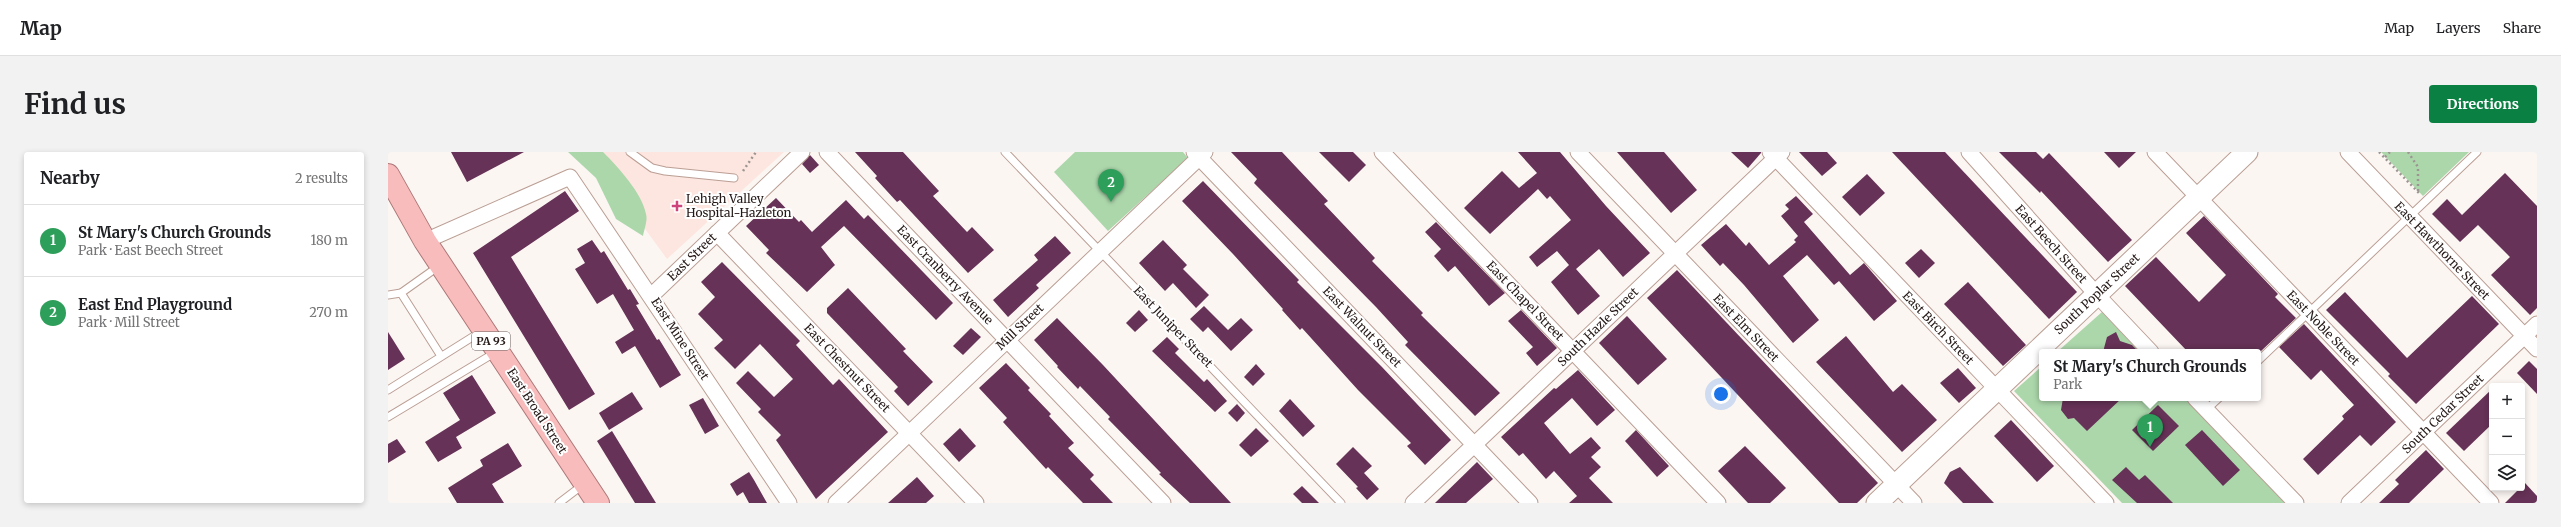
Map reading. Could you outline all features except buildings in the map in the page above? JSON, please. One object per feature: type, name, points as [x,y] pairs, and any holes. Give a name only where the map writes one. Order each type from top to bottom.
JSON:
[{"type":"highway","name":"East Broad Street","points":[[388,175],[425,241],[598,503]]},
{"type":"main road","name":"South Poplar Street","points":[[2040,349],[2247,152]]},
{"type":"main road","name":"South Poplar Street","points":[[1877,503],[2039,350]]},
{"type":"street","name":"East Street","points":[[652,296],[802,152]]},
{"type":"street","name":"East Cranberry Avenue","points":[[827,152],[1163,503]]},
{"type":"street","name":"East Chapel Street","points":[[1382,152],[1718,503]]},
{"type":"street","name":"East Elm Street","points":[[1578,152],[1914,503]]},
{"type":"street","name":"East Beech Street","points":[[1969,152],[2097,295],[2148,349]]},
{"type":"street","name":"East Noble Street","points":[[2155,152],[2491,503]]},
{"type":"street","name":"East Hawthorne Street","points":[[2348,152],[2537,349]]},
{"type":"street","name":"Mill Street","points":[[836,503],[1100,252],[1199,154]]},
{"type":"street","name":"East Walnut Street","points":[[1199,154],[1530,503]]},
{"type":"street","name":"South Hazle Street","points":[[1413,503],[1675,254],[1776,154]]},
{"type":"street","name":"East Birch Street","points":[[1776,154],[2106,503]]},
{"type":"street","name":"East Mine Street","points":[[425,241],[570,177],[652,296],[789,503]]},
{"type":"street","name":"East Chestnut Street","points":[[718,233],[976,503]]},
{"type":"street","name":"South Cedar Street","points":[[2349,503],[2537,324]]},
{"type":"street","points":[[2198,401],[2296,503]]},
{"type":"lane","points":[[630,152],[652,168],[665,171],[734,178]]},
{"type":"lane","name":"East Juniper Street","points":[[1005,152],[1340,503]]},
{"type":"lane","points":[[2261,357],[2477,152]]},
{"type":"lane","points":[[388,295],[400,293],[441,265]]},
{"type":"lane","points":[[400,293],[441,356]]},
{"type":"lane","points":[[388,390],[484,330]]},
{"type":"lane","points":[[388,417],[498,351]]},
{"type":"lane","points":[[2206,410],[2216,401]]},
{"type":"lane","points":[[558,503],[585,483]]},
{"type":"path","points":[[734,178],[746,168],[756,152]]},
{"type":"path","points":[[2379,152],[2421,195]]},
{"type":"path","points":[[2384,158],[2390,152]]},
{"type":"path","points":[[2408,152],[2415,158],[2418,167],[2418,192]]},
{"type":"shaded area","name":"Lehigh Valley Hospital-Hazleton","points":[[589,152],[784,152],[667,259]]},
{"type":"green space","points":[[568,152],[603,152],[615,165],[635,189],[644,206],[647,219],[643,236],[616,219],[596,178]]},
{"type":"green space","points":[[1075,152],[1183,152],[1188,158],[1108,231],[1054,172]]},
{"type":"green space","points":[[2381,152],[2469,152],[2423,196]]},
{"type":"green space","points":[[2102,312],[2137,349],[2060,349]]},
{"type":"green space","points":[[2039,369],[2039,401],[2188,401],[2285,503],[2122,503],[2014,391]]},
{"type":"place","name":"East End Playground","points":[[1111,202]]},
{"type":"place","name":"Lehigh Valley Hospital-Hazleton","points":[[677,206]]},
{"type":"place","name":"St Mary's Church Grounds","points":[[2150,447]]}]
